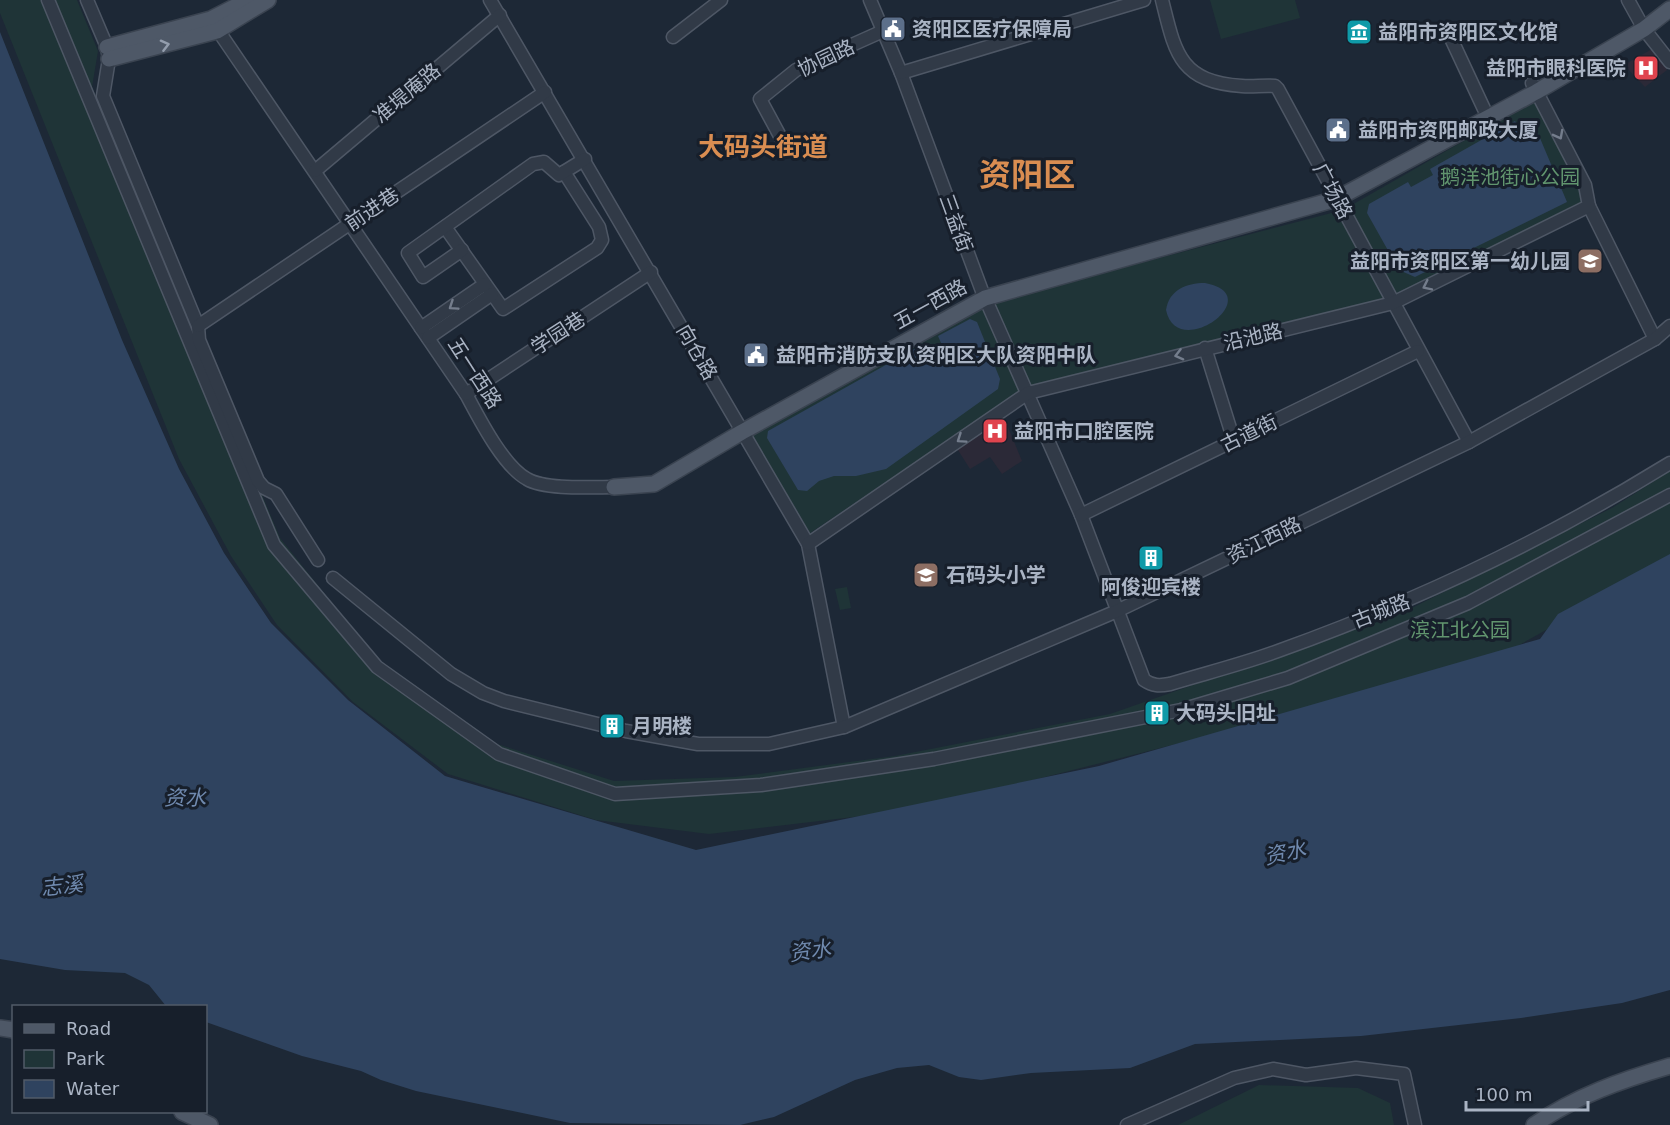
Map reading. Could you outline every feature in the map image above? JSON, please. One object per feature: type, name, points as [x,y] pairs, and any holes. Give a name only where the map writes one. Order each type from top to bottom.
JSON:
[{"type":"main road","points":[[214,25],[248,0]]},
{"type":"main road","points":[[108,53],[214,25],[268,0]]},
{"type":"main road","points":[[1642,25],[1666,0]]},
{"type":"main road","name":"五一西路","points":[[614,487],[654,484],[741,429],[983,295],[1334,195],[1534,88],[1670,9]]},
{"type":"main road","points":[[1334,195],[1485,109],[1534,88]]},
{"type":"main road","points":[[1534,1125],[1600,1089],[1670,1066]]},
{"type":"main road","points":[[184,1113],[210,1125]]},
{"type":"street","points":[[48,0],[274,545],[377,667],[499,754],[615,794],[773,783],[933,759],[1181,710],[1288,678],[1468,603],[1670,495]]},
{"type":"street","points":[[87,0],[108,53],[102,96],[198,326],[199,340],[258,481],[264,488],[276,494],[318,560]]},
{"type":"street","name":"向仓路","points":[[490,0],[808,544],[844,727]]},
{"type":"street","points":[[673,37],[721,0]]},
{"type":"street","name":"三益街","points":[[870,0],[901,73],[983,295],[1081,515],[1117,610]]},
{"type":"street","points":[[901,73],[1144,0]]},
{"type":"street","name":"广场路","points":[[1162,0],[1174,49],[1196,73],[1210,80],[1240,86],[1275,86],[1468,442]]},
{"type":"street","points":[[1628,0],[1642,25],[1670,62]]},
{"type":"street","name":"准堤庵路","points":[[315,171],[500,15]]},
{"type":"street","name":"五一西路","points":[[214,25],[466,394],[506,457],[528,480],[543,484],[614,487]]},
{"type":"street","name":"协园路","points":[[787,149],[760,99],[796,70],[883,32]]},
{"type":"street","points":[[1449,34],[1485,109]]},
{"type":"street","points":[[1534,88],[1585,185],[1589,206],[1655,339]]},
{"type":"street","name":"前进巷","points":[[198,326],[545,92]]},
{"type":"street","points":[[462,250],[423,277],[408,253],[533,164],[544,162],[559,175],[585,159]]},
{"type":"street","points":[[445,227],[503,309],[597,248],[602,240],[599,227],[564,172]]},
{"type":"street","name":"沿池路","points":[[808,544],[1028,393],[1393,303],[1589,206]]},
{"type":"street","name":"学园巷","points":[[466,394],[651,272]]},
{"type":"street","points":[[424,333],[489,289]]},
{"type":"street","name":"资江西路","points":[[333,578],[451,674],[483,693],[504,701],[626,731],[698,744],[769,744],[844,727],[1117,610],[1468,442],[1655,339],[1670,326]]},
{"type":"street","points":[[1205,348],[1234,441]]},
{"type":"street","name":"古道街","points":[[1081,515],[1418,351]]},
{"type":"street","name":"古城路","points":[[1117,610],[1144,680],[1160,686],[1170,684],[1277,651],[1418,596],[1612,499],[1670,463]]},
{"type":"street","points":[[1127,1125],[1234,1078],[1273,1069],[1306,1075],[1356,1068],[1404,1074],[1415,1125]]},
{"type":"shaded area","name":"益阳市眼科医院","points":[[1652,49],[1667,70],[1645,87],[1624,65]]},
{"type":"shaded area","name":"益阳市口腔医院","points":[[1003,415],[1022,461],[1002,474],[990,457],[970,469],[956,447]]},
{"type":"green space","name":"滨江北公园","points":[[0,0],[77,0],[98,51],[92,87],[280,538],[375,657],[497,744],[614,781],[735,777],[895,756],[1110,714],[1408,610],[1612,508],[1670,471],[1670,561],[1476,669],[913,810],[709,834],[596,820],[448,774],[353,702],[277,625],[231,556],[179,459],[0,13]]},
{"type":"green space","points":[[1210,0],[1295,0],[1300,18],[1221,39]]},
{"type":"green space","name":"鹅洋池街心公园","points":[[1535,100],[1586,201],[1395,296],[1025,389],[810,533],[752,435],[991,302],[1343,210]]},
{"type":"green space","points":[[847,587],[851,608],[840,610],[835,589]]},
{"type":"green space","points":[[1259,1085],[1358,1088],[1390,1103],[1394,1125],[1178,1125]]},
{"type":"water","name":"资水","points":[[0,32],[122,340],[179,469],[224,553],[271,623],[348,700],[445,776],[696,850],[1099,766],[1540,639],[1558,614],[1670,554],[1670,990],[1622,1003],[1521,1018],[1361,1036],[1195,1044],[1130,1068],[1031,1073],[981,1080],[959,1077],[929,1065],[897,1068],[855,1080],[774,1117],[740,1125],[570,1123],[416,1091],[361,1071],[302,1056],[207,1022],[207,1005],[165,1005],[149,985],[125,973],[65,970],[0,959]]},
{"type":"water","points":[[1515,121],[1522,132],[1534,124],[1567,202],[1415,277],[1399,270],[1367,213],[1369,204],[1408,182],[1411,187],[1433,175],[1430,169]]},
{"type":"water","points":[[1205,283],[1222,290],[1228,300],[1224,311],[1214,321],[1200,328],[1186,330],[1174,325],[1166,310],[1171,297],[1185,286]]},
{"type":"water","points":[[970,319],[977,322],[1000,379],[998,389],[886,469],[856,476],[834,476],[819,481],[807,491],[798,490],[767,438],[768,431],[916,348],[920,355],[941,343],[938,336]]},
{"type":"place","name":"资阳区医疗保障局","points":[[893,29]]},
{"type":"place","name":"益阳市资阳区文化馆","points":[[1359,32]]},
{"type":"place","name":"益阳市眼科医院","points":[[1646,68]]},
{"type":"place","name":"益阳市资阳邮政大厦","points":[[1338,130]]},
{"type":"place","name":"益阳市资阳区第一幼儿园","points":[[1590,261]]},
{"type":"place","name":"益阳市消防支队资阳区大队资阳中队","points":[[756,355]]},
{"type":"place","name":"益阳市口腔医院","points":[[995,431]]},
{"type":"place","name":"阿俊迎宾楼","points":[[1151,558]]},
{"type":"place","name":"石码头小学","points":[[926,575]]},
{"type":"place","name":"大码头旧址","points":[[1157,713]]},
{"type":"place","name":"月明楼","points":[[612,726]]},
{"type":"district","name":"大码头街道","points":[[763,147]]},
{"type":"district","name":"资阳区","points":[[1027,175]]},
{"type":"water label","name":"志溪","points":[[62,886]]}]
